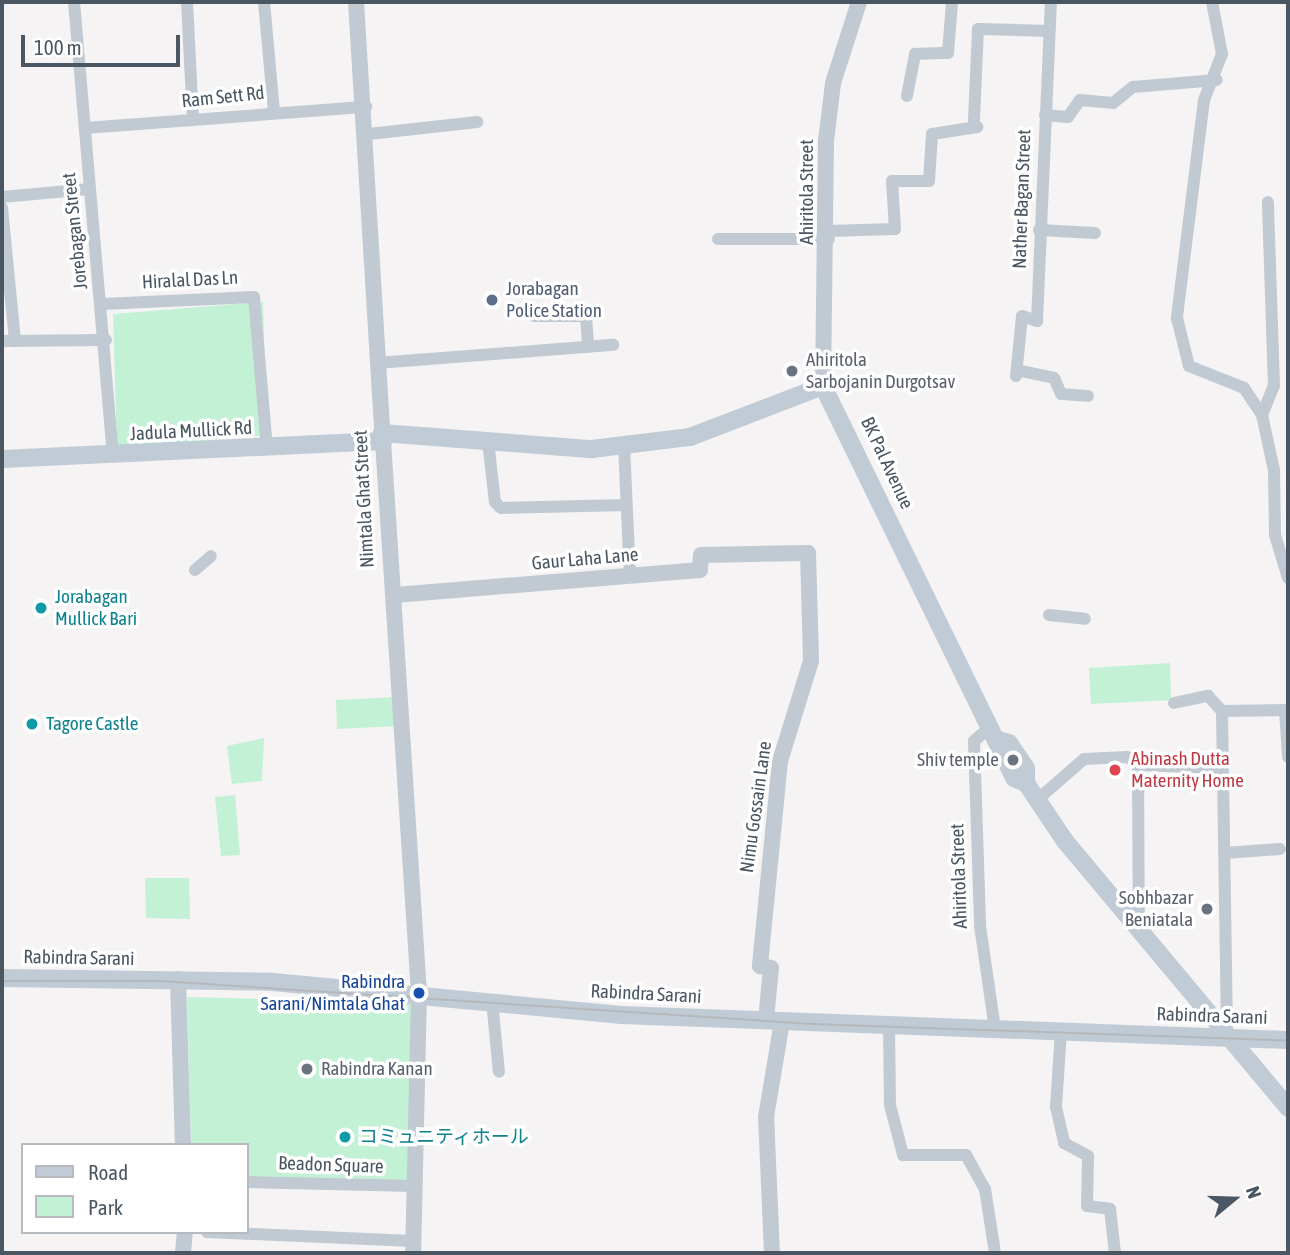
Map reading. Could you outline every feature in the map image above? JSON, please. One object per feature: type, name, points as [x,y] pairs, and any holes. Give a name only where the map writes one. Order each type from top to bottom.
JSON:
[{"type":"main road","points":[[382,437],[624,445],[690,437],[823,386]]},
{"type":"main road","name":"BK Pal Avenue","points":[[823,386],[1014,778],[1026,783],[1139,931],[1288,1108]]},
{"type":"main road","name":"Jadula Mullick Rd","points":[[2,459],[267,448],[382,437]]},
{"type":"main road","name":"Rabindra Sarani","points":[[2,978],[178,979],[419,993],[610,1014],[1288,1040]]},
{"type":"street","name":"Jorebagan Street","points":[[74,2],[89,189],[103,304],[113,456]]},
{"type":"street","points":[[187,2],[193,120]]},
{"type":"street","points":[[264,2],[274,111]]},
{"type":"street","name":"Nimtala Ghat Street","points":[[356,2],[369,134],[377,363],[395,595],[419,993],[413,1247]]},
{"type":"street","name":"Ahiritola Street","points":[[823,386],[829,235],[825,141],[833,83],[859,2]]},
{"type":"street","points":[[906,96],[915,54],[948,53],[952,2]]},
{"type":"street","name":"Nather Bagan Street","points":[[1051,2],[1037,321],[1021,316],[1017,373],[1054,377],[1061,394],[1088,396]]},
{"type":"street","points":[[1212,2],[1222,54],[1217,80],[1204,100],[1177,318],[1189,366],[1244,388],[1262,415],[1274,470],[1275,535],[1288,578]]},
{"type":"street","points":[[718,239],[829,235],[895,229],[892,181],[929,181],[932,134],[975,124],[978,29],[1049,31]]},
{"type":"street","points":[[1045,115],[1068,117],[1080,100],[1113,103],[1133,87],[1217,80]]},
{"type":"street","name":"Ram Sett Rd","points":[[85,128],[274,111],[366,107]]},
{"type":"street","points":[[369,134],[477,122]]},
{"type":"street","points":[[2,197],[89,189]]},
{"type":"street","points":[[1262,415],[1275,386],[1268,202]]},
{"type":"street","points":[[2,208],[8,341],[106,340]]},
{"type":"street","points":[[1039,230],[1095,233]]},
{"type":"street","name":"Hiralal Das Ln","points":[[103,304],[254,297],[267,448]]},
{"type":"street","points":[[534,316],[586,316],[588,347]]},
{"type":"street","points":[[377,363],[613,345]]},
{"type":"street","points":[[488,441],[495,502],[501,508],[626,505]]},
{"type":"street","points":[[624,445],[630,576]]},
{"type":"street","name":"Gaur Laha Lane","points":[[395,595],[700,570],[701,555],[765,550]]},
{"type":"street","name":"Nimu Gossain Lane","points":[[765,550],[808,553],[812,644],[780,761],[760,966],[771,968],[774,1020]]},
{"type":"street","points":[[1049,615],[1085,619]]},
{"type":"street","points":[[1174,702],[1208,696],[1222,711],[1227,1037]]},
{"type":"street","points":[[1222,711],[1286,710],[1288,757]]},
{"type":"street","name":"Ahiritola Street","points":[[993,734],[974,741],[980,926],[995,1029]]},
{"type":"street","points":[[1037,800],[1084,759],[1127,757],[1138,765],[1222,768]]},
{"type":"street","points":[[1138,765],[1139,931]]},
{"type":"street","points":[[1225,853],[1280,849]]},
{"type":"street","points":[[178,979],[183,1143]]},
{"type":"street","points":[[492,1001],[499,1072]]},
{"type":"street","points":[[772,1253],[766,1116],[774,1020]]},
{"type":"street","points":[[889,1025],[890,1105],[903,1155],[965,1155],[985,1189],[995,1253]]},
{"type":"street","points":[[1060,1031],[1056,1107],[1064,1143],[1088,1156],[1087,1206],[1110,1209],[1115,1253]]},
{"type":"street","name":"Beadon Square","points":[[248,1182],[414,1186]]},
{"type":"street","points":[[183,1253],[185,1234]]},
{"type":"street","points":[[234,1234],[413,1247]]},
{"type":"green space","points":[[263,302],[267,435],[117,449],[113,314]]},
{"type":"green space","points":[[1170,663],[1171,700],[1091,704],[1089,668]]},
{"type":"green space","points":[[396,697],[398,726],[337,729],[336,700]]},
{"type":"green space","points":[[264,738],[262,781],[232,784],[227,746]]},
{"type":"green space","points":[[235,795],[240,855],[221,856],[215,797]]},
{"type":"green space","points":[[145,878],[189,878],[190,919],[146,918]]},
{"type":"green space","points":[[187,997],[412,1003],[410,1190],[248,1184],[248,1143],[191,1143]]},
{"type":"tram line","points":[[2,981],[160,981],[813,1024],[1288,1041]]},
{"type":"place","name":"Jorabagan Police Station","points":[[492,300]]},
{"type":"place","name":"Ahiritola Sarbojanin Durgotsav","points":[[792,371]]},
{"type":"place","name":"Jorabagan Mullick Bari","points":[[41,608]]},
{"type":"place","name":"Tagore Castle","points":[[32,724]]},
{"type":"place","name":"Shiv temple","points":[[1013,760]]},
{"type":"place","name":"Abinash Dutta Maternity Home","points":[[1115,770]]},
{"type":"place","name":"Sobhbazar Beniatala","points":[[1207,909]]},
{"type":"place","name":"Rabindra Sarani/Nimtala Ghat","points":[[419,993]]},
{"type":"place","name":"Rabindra Kanan","points":[[307,1069]]},
{"type":"place","name":"コミュニティホール","points":[[345,1137]]}]
